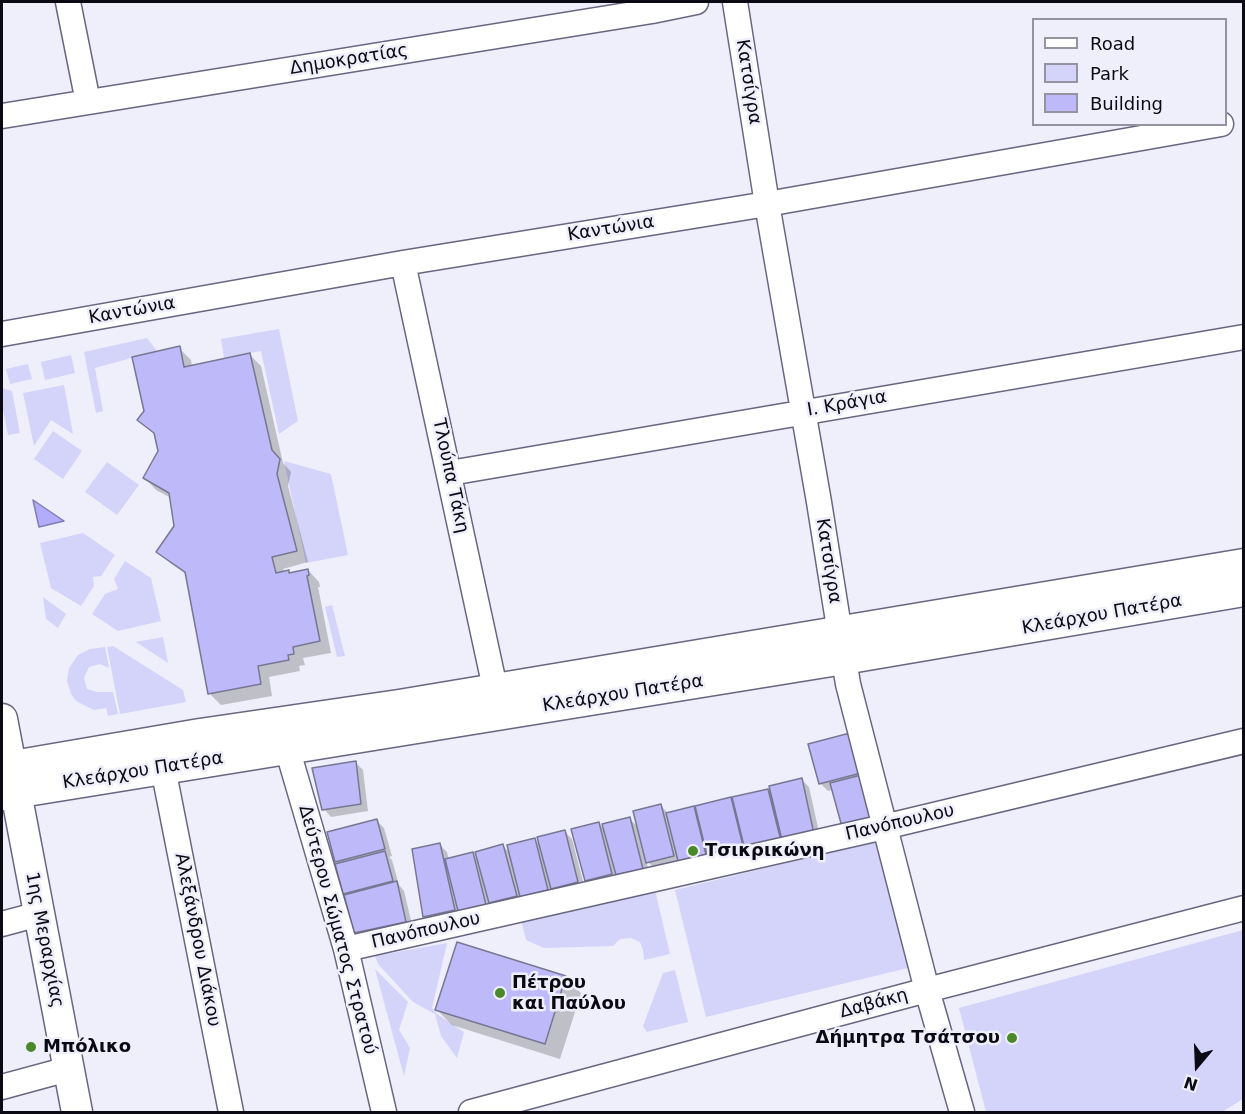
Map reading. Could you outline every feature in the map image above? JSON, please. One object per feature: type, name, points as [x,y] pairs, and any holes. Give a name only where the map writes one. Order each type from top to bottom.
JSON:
[{"type":"street","points":[[68,2],[88,102]]},
{"type":"street","name":"Δημοκρατίας","points":[[2,116],[696,2]]},
{"type":"street","name":"Κατσίγρα","points":[[735,2],[848,684],[927,990],[962,1113]]},
{"type":"street","name":"Καντώνια","points":[[1227,123],[1244,121]]},
{"type":"street","name":"Καντώνια","points":[[2,334],[403,263],[767,204],[1212,126]]},
{"type":"street","name":"Τλούπα Τάκη","points":[[403,263],[495,688]]},
{"type":"street","name":"Ι. Κράγια","points":[[450,473],[1244,337]]},
{"type":"street","name":"Κλεάρχου Πατέρα","points":[[7,780],[163,768],[287,748],[841,645],[1244,564]]},
{"type":"street","name":"Κλεάρχου Πατέρα","points":[[7,780],[495,688],[1244,591]]},
{"type":"street","name":"1ης Μεραρχίας","points":[[2,719],[7,780],[39,914],[77,1113]]},
{"type":"street","name":"Πανόπουλου","points":[[346,949],[884,827],[1244,741]]},
{"type":"street","name":"Δεύτερου Σώματος Στρατού","points":[[287,748],[346,949],[384,1113]]},
{"type":"street","name":"Αλεξάνδρου Διάκου","points":[[163,768],[231,1113]]},
{"type":"street","name":"Δαβάκη","points":[[471,1113],[927,990],[1244,908]]},
{"type":"street","points":[[2,924],[39,914]]},
{"type":"street","points":[[2,1087],[68,1069]]},
{"type":"green space","points":[[279,329],[298,421],[279,434],[261,351],[224,358],[221,339]]},
{"type":"green space","points":[[147,338],[157,351],[95,368],[103,411],[96,413],[84,352]]},
{"type":"green space","points":[[71,355],[75,373],[45,380],[41,362]]},
{"type":"green space","points":[[28,364],[32,379],[10,384],[6,369]]},
{"type":"green space","points":[[64,385],[73,434],[51,420],[34,446],[23,393]]},
{"type":"green space","points":[[2,388],[12,391],[20,433],[8,435],[2,405]]},
{"type":"green space","points":[[53,431],[82,451],[63,479],[34,459]]},
{"type":"green space","points":[[284,461],[331,474],[348,555],[306,563]]},
{"type":"green space","points":[[107,462],[139,485],[117,515],[85,492]]},
{"type":"green space","points":[[83,533],[115,555],[101,576],[93,577],[94,586],[81,606],[51,588],[40,543]]},
{"type":"green space","points":[[125,561],[151,578],[161,621],[118,631],[92,614],[105,594],[118,589],[114,579]]},
{"type":"green space","points":[[43,597],[66,614],[58,628],[46,619]]},
{"type":"green space","points":[[332,605],[345,656],[337,657],[325,607]]},
{"type":"green space","points":[[163,637],[168,663],[136,642]]},
{"type":"green space","points":[[113,646],[183,690],[186,702],[120,714],[107,647]]},
{"type":"green space","points":[[105,647],[109,668],[100,664],[89,667],[84,678],[87,689],[97,692],[113,692],[118,714],[108,716],[106,708],[94,710],[76,701],[67,681],[69,668],[78,655],[90,649]]},
{"type":"green space","points":[[877,841],[908,968],[706,1017],[675,890]]},
{"type":"green space","points":[[655,890],[670,954],[644,960],[640,942],[631,938],[620,939],[613,946],[544,948],[526,940],[521,920]]},
{"type":"green space","points":[[1243,930],[1243,1099],[1222,1112],[986,1112],[959,1008]]},
{"type":"green space","points":[[447,943],[432,1008],[464,1032],[457,1058],[441,1036],[435,1014],[413,1002],[378,964],[375,956]]},
{"type":"green space","points":[[375,969],[408,1002],[399,1030],[410,1048],[404,1076]]},
{"type":"green space","points":[[675,970],[688,1022],[647,1032],[643,1026],[663,973]]},
{"type":"shaded area","points":[[33,500],[64,521],[39,527]]},
{"type":"building","points":[[180,346],[184,367],[250,353],[272,450],[280,459],[277,474],[297,551],[272,557],[276,573],[308,569],[309,575],[307,576],[320,641],[293,647],[294,654],[288,655],[289,660],[258,666],[261,684],[208,694],[185,572],[156,552],[174,526],[169,493],[143,478],[158,451],[154,433],[137,420],[144,411],[132,357]]},
{"type":"building","points":[[850,733],[861,773],[819,784],[808,744]]},
{"type":"building","points":[[356,761],[361,804],[322,810],[312,768]]},
{"type":"building","points":[[861,775],[872,820],[842,827],[830,783]]},
{"type":"building","points":[[802,778],[814,834],[782,840],[769,786]]},
{"type":"building","points":[[768,789],[781,841],[745,850],[732,797]]},
{"type":"building","points":[[731,797],[744,850],[708,859],[695,806]]},
{"type":"building","points":[[661,804],[674,856],[646,863],[633,811]]},
{"type":"building","points":[[694,806],[707,859],[679,865],[666,813]]},
{"type":"building","points":[[630,817],[643,869],[616,875],[602,824]]},
{"type":"building","points":[[377,819],[385,849],[335,862],[327,832]]},
{"type":"building","points":[[599,822],[612,874],[585,881],[571,829]]},
{"type":"building","points":[[565,830],[578,882],[551,889],[537,837]]},
{"type":"building","points":[[535,838],[548,890],[520,897],[507,845]]},
{"type":"building","points":[[440,843],[455,910],[423,917],[412,849]]},
{"type":"building","points":[[503,844],[517,896],[489,903],[475,852]]},
{"type":"building","points":[[385,851],[393,881],[343,894],[335,864]]},
{"type":"building","points":[[473,852],[486,905],[458,911],[445,859]]},
{"type":"building","points":[[397,881],[406,922],[354,933],[344,895]]},
{"type":"building","name":"Πέτρου και Παύλου","points":[[457,942],[566,976],[545,1044],[435,1010]]},
{"type":"place","name":"Τσικρικώνη","points":[[693,851]]},
{"type":"place","name":"Πέτρου και Παύλου","points":[[500,993]]},
{"type":"place","name":"Δήμητρα Τσάτσου","points":[[1012,1038]]},
{"type":"place","name":"Μπόλικο","points":[[31,1047]]}]
